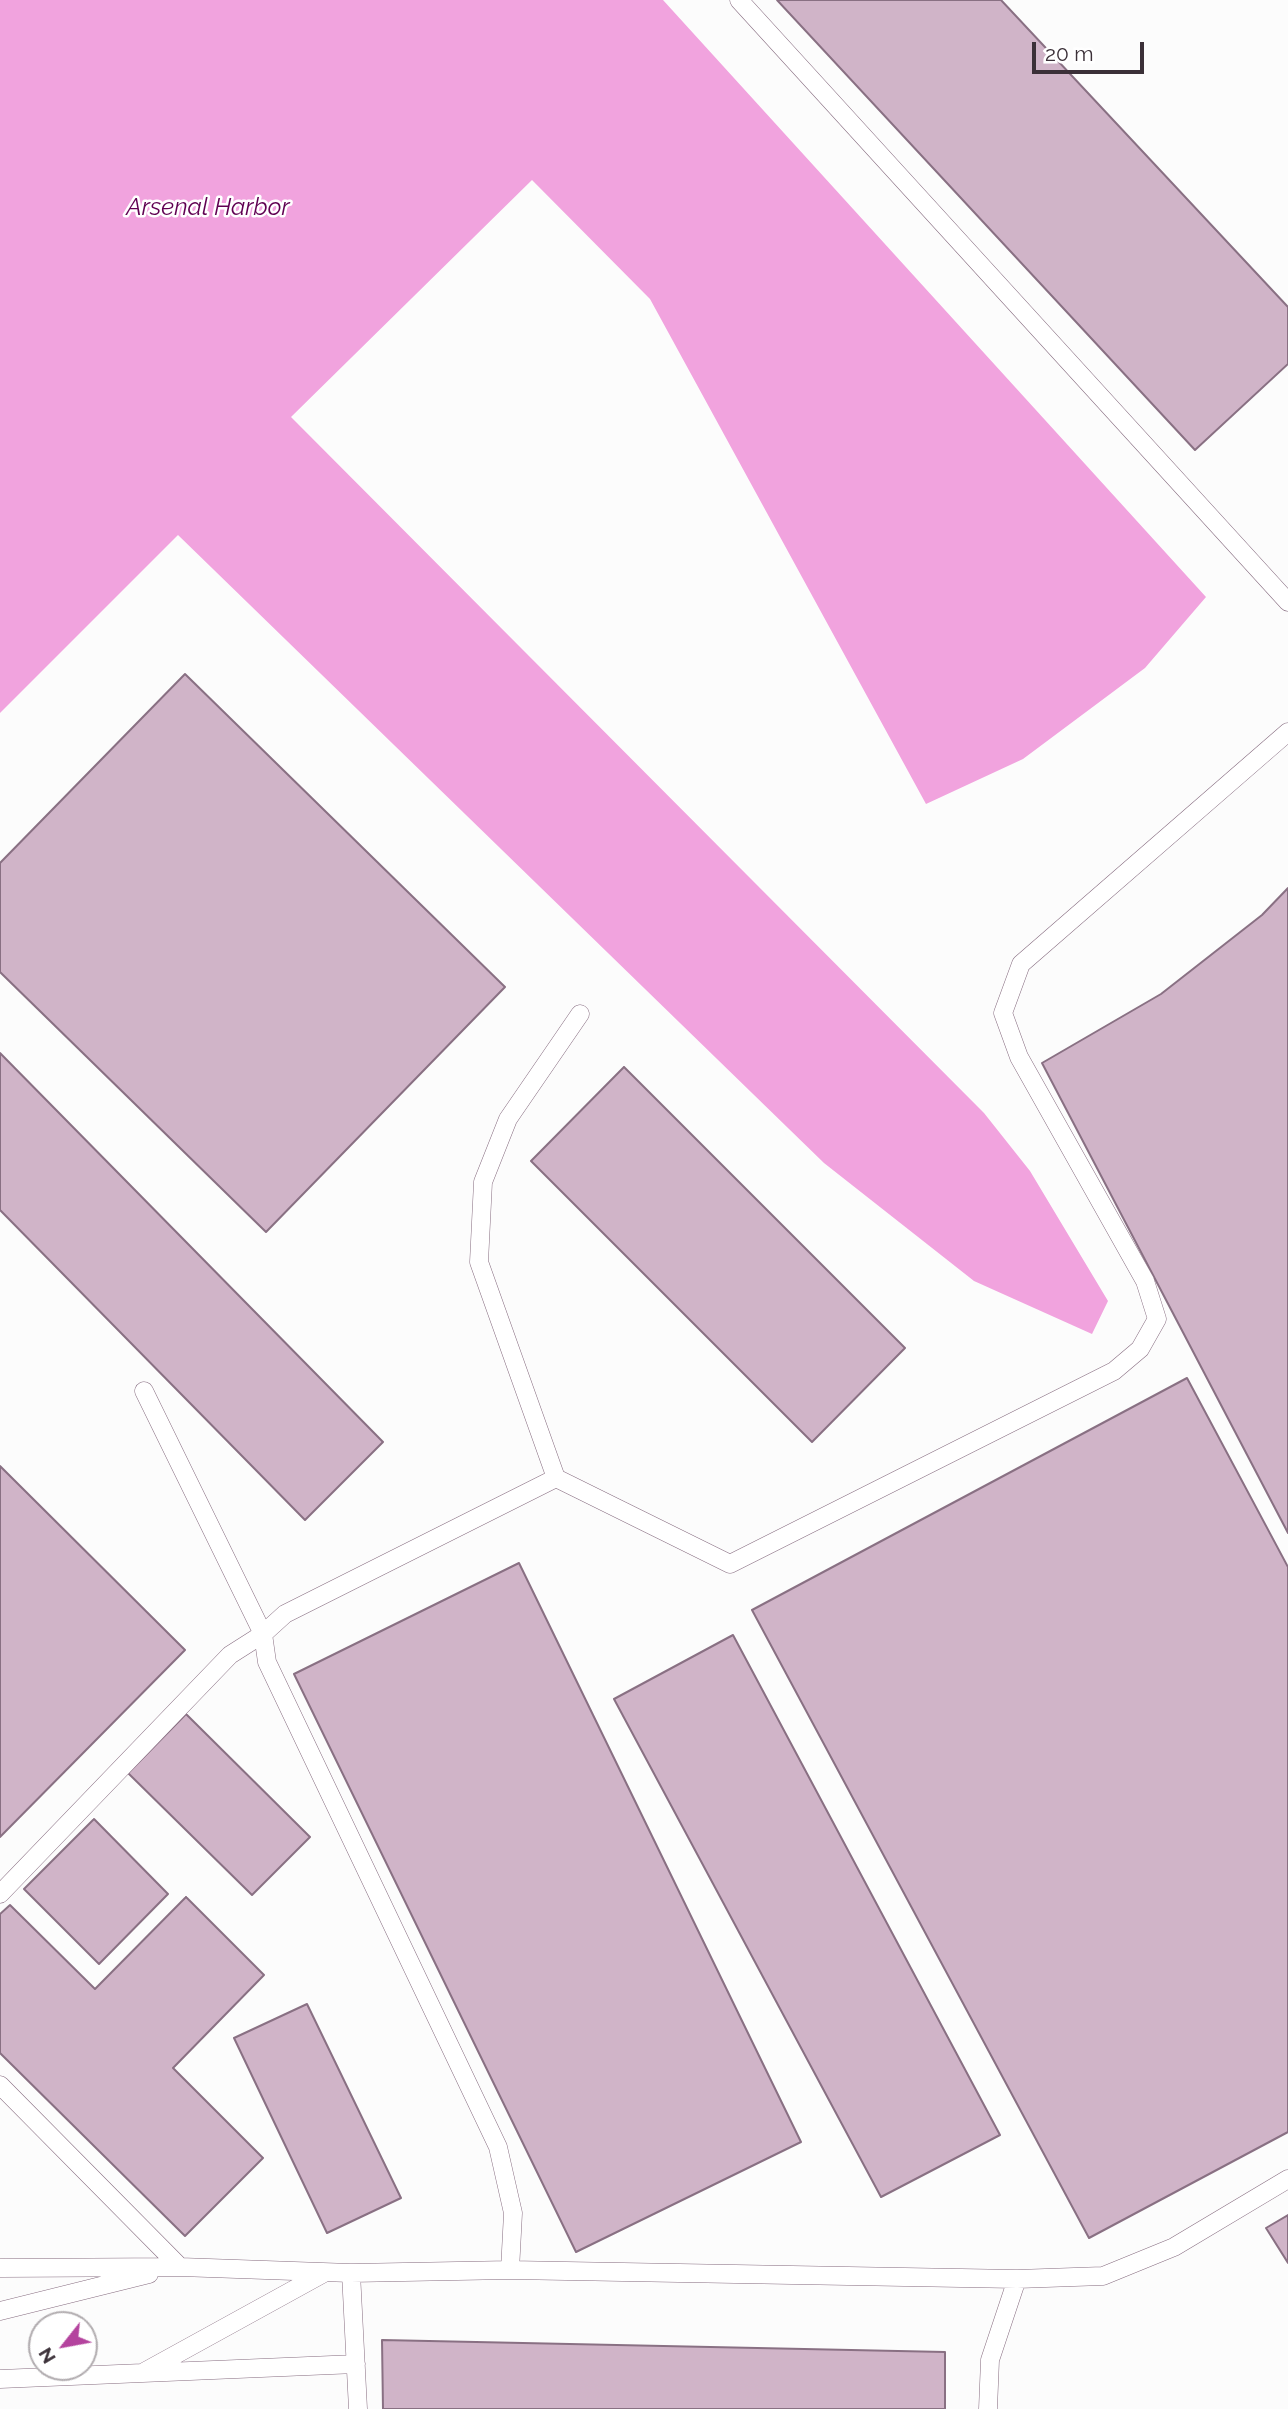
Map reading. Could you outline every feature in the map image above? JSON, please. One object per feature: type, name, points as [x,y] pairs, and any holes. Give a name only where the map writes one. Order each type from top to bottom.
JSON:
[{"type":"lane","points":[[739,0],[1288,602]]},
{"type":"lane","points":[[580,1014],[508,1119],[483,1182],[479,1262],[556,1479],[730,1564],[1114,1371],[1140,1349],[1157,1319],[1145,1281],[1018,1057],[1003,1013],[1021,964],[1288,732]]},
{"type":"lane","points":[[144,1391],[263,1634],[267,1662],[498,2147],[513,2213],[510,2270]]},
{"type":"lane","points":[[0,1894],[230,1656],[263,1634],[285,1614],[556,1479]]},
{"type":"lane","points":[[0,2085],[180,2267]]},
{"type":"lane","points":[[0,2268],[180,2267],[324,2273],[510,2270],[1017,2279],[1103,2276],[1174,2247],[1288,2179]]},
{"type":"lane","points":[[0,2311],[180,2267]]},
{"type":"lane","points":[[141,2373],[324,2273]]},
{"type":"lane","points":[[351,2273],[358,2409]]},
{"type":"lane","points":[[988,2409],[990,2360],[1017,2279]]},
{"type":"lane","points":[[0,2379],[356,2364]]},
{"type":"water","name":"Arsenal Harbor","points":[[0,0],[663,0],[1206,597],[1145,668],[1023,759],[926,804],[650,299],[532,180],[291,417],[984,1113],[1030,1171],[1108,1301],[1092,1334],[974,1281],[824,1163],[178,535],[0,713]]},
{"type":"building","points":[[777,0],[1001,0],[1288,307],[1288,364],[1195,450]]},
{"type":"building","points":[[185,674],[505,987],[266,1232],[0,972],[0,863]]},
{"type":"building","points":[[1288,888],[1288,1533],[1042,1063],[1161,994],[1262,915]]},
{"type":"building","points":[[0,1053],[383,1442],[305,1520],[0,1210]]},
{"type":"building","points":[[624,1067],[905,1348],[812,1442],[531,1161]]},
{"type":"building","points":[[1187,1378],[1288,1567],[1288,2132],[1089,2238],[752,1610]]},
{"type":"building","points":[[0,1466],[185,1650],[0,1837]]},
{"type":"building","points":[[519,1563],[801,2142],[576,2252],[294,1674]]},
{"type":"building","points":[[733,1635],[1000,2135],[881,2197],[614,1699]]},
{"type":"building","points":[[186,1714],[310,1837],[252,1895],[128,1773]]},
{"type":"building","points":[[94,1819],[168,1894],[99,1964],[24,1889]]},
{"type":"building","points":[[186,1897],[264,1975],[173,2068],[263,2158],[185,2236],[0,2053],[0,1914],[10,1905],[95,1989]]},
{"type":"building","points":[[307,2004],[401,2198],[327,2233],[234,2038]]},
{"type":"building","points":[[1288,2215],[1288,2263],[1266,2228]]},
{"type":"building","points":[[382,2340],[945,2352],[945,2409],[383,2409]]}]
